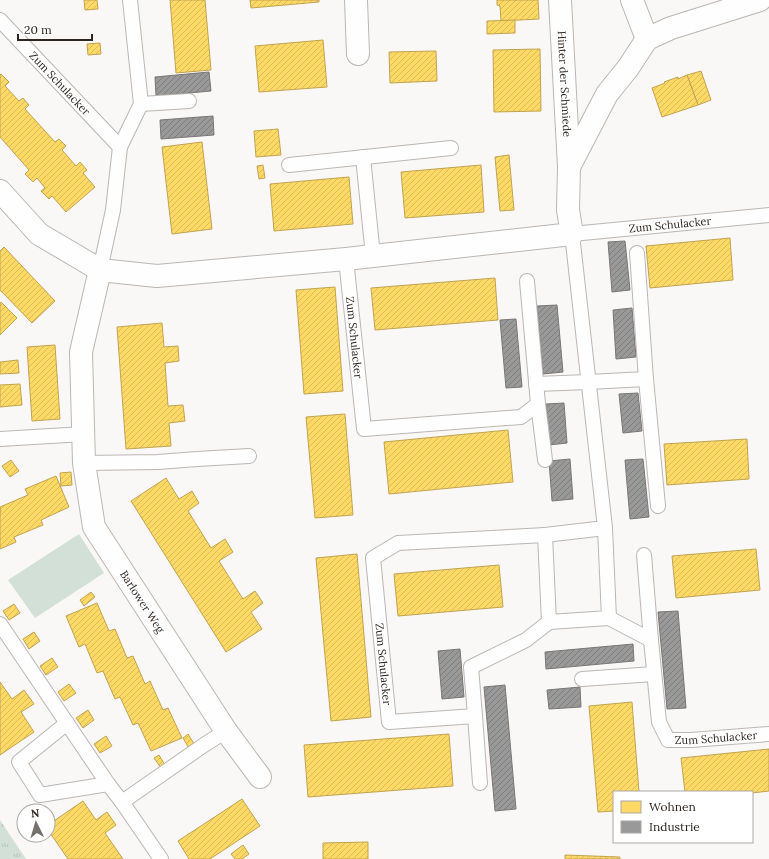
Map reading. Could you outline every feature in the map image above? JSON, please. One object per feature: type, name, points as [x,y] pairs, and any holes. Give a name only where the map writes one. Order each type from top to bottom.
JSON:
[{"type":"street","points":[[356,0],[358,54]]},
{"type":"street","name":"Hinter der Schmiede","points":[[560,0],[570,168],[568,210],[572,234]]},
{"type":"street","points":[[632,0],[647,39],[671,28],[760,0]]},
{"type":"street","name":"Hinter der Schmiede","points":[[570,168],[607,94],[628,68],[647,39]]},
{"type":"street","name":"Zum Schulacker","points":[[0,191],[39,234],[100,270],[157,276],[346,259],[572,234]]},
{"type":"street","name":"Barlower Weg","points":[[100,270],[81,352],[84,463],[94,527],[226,731],[260,778]]},
{"type":"lane","points":[[100,270],[113,210],[120,147],[141,104],[130,0]]},
{"type":"lane","name":"Zum Schulacker","points":[[0,20],[120,147]]},
{"type":"lane","points":[[141,104],[189,101]]},
{"type":"lane","points":[[289,165],[451,148]]},
{"type":"lane","points":[[363,157],[373,256]]},
{"type":"lane","name":"Zum Schulacker","points":[[572,234],[769,215]]},
{"type":"lane","points":[[572,234],[604,528],[609,618]]},
{"type":"lane","points":[[636,253],[658,506]]},
{"type":"lane","name":"Zum Schulacker","points":[[346,259],[364,429],[521,417],[538,404]]},
{"type":"lane","points":[[527,280],[538,404],[545,460]]},
{"type":"lane","points":[[536,384],[646,379]]},
{"type":"lane","points":[[0,439],[84,434]]},
{"type":"lane","points":[[84,463],[158,462],[249,456]]},
{"type":"lane","name":"Zum Schulacker","points":[[475,716],[389,722],[374,558],[398,543],[546,535],[604,528]]},
{"type":"lane","points":[[546,535],[549,622]]},
{"type":"lane","name":"Zum Schulacker","points":[[644,555],[659,722],[668,740],[691,740],[769,734]]},
{"type":"lane","points":[[480,783],[471,667],[526,640],[549,622],[609,618],[651,640]]},
{"type":"lane","points":[[0,624],[108,784],[161,859]]},
{"type":"lane","points":[[582,679],[654,674]]},
{"type":"lane","points":[[67,723],[19,762],[40,795],[108,784]]},
{"type":"lane","points":[[122,802],[226,731]]},
{"type":"green space","points":[[79,534],[104,573],[35,618],[8,580]]},
{"type":"green space","points":[[0,820],[26,859],[0,859]]},
{"type":"building: Wohnen","points":[[84,0],[97,0],[98,9],[85,10]]},
{"type":"building: Wohnen","points":[[170,0],[205,0],[211,70],[176,73]]},
{"type":"building: Wohnen","points":[[250,0],[319,0],[319,2],[251,8]]},
{"type":"building: Wohnen","points":[[497,0],[538,0],[539,19],[501,21],[500,6],[497,5]]},
{"type":"building: Wohnen","points":[[515,20],[515,33],[487,34],[487,21]]},
{"type":"building: Wohnen","points":[[323,40],[327,87],[259,92],[255,46]]},
{"type":"building: Wohnen","points":[[100,43],[101,54],[88,55],[87,44]]},
{"type":"building: Wohnen","points":[[540,49],[541,111],[494,112],[493,50]]},
{"type":"building: Wohnen","points":[[436,51],[437,81],[390,83],[389,52]]},
{"type":"building: Wohnen","points":[[701,71],[711,100],[698,105],[687,75]]},
{"type":"building: Wohnen","points":[[1,74],[9,82],[5,86],[19,101],[23,98],[29,105],[25,109],[55,142],[59,139],[66,146],[62,150],[76,166],[80,162],[87,170],[83,173],[95,187],[66,212],[52,196],[49,199],[41,191],[45,188],[37,178],[33,182],[25,174],[29,170],[0,137]]},
{"type":"building: Wohnen","points":[[687,75],[698,105],[662,117],[652,88],[665,83],[664,82],[678,77],[678,79]]},
{"type":"building: Wohnen","points":[[278,129],[281,155],[256,157],[254,131]]},
{"type":"building: Wohnen","points":[[202,142],[212,229],[172,234],[162,147]]},
{"type":"building: Wohnen","points":[[509,155],[514,210],[500,211],[495,157]]},
{"type":"building: Wohnen","points":[[263,165],[265,178],[259,179],[257,166]]},
{"type":"building: Wohnen","points":[[481,165],[484,212],[405,218],[401,172]]},
{"type":"building: Wohnen","points":[[349,177],[353,224],[274,231],[270,184]]},
{"type":"building: Wohnen","points":[[730,238],[733,280],[650,288],[646,246]]},
{"type":"building: Wohnen","points":[[4,247],[55,301],[32,323],[0,290],[0,251]]},
{"type":"building: Wohnen","points":[[495,278],[498,320],[375,330],[371,288]]},
{"type":"building: Wohnen","points":[[335,287],[343,391],[304,394],[296,290]]},
{"type":"building: Wohnen","points":[[1,302],[17,318],[0,335],[0,304]]},
{"type":"building: Wohnen","points":[[162,323],[164,347],[178,346],[179,361],[165,363],[168,406],[183,405],[185,421],[169,423],[171,446],[126,449],[117,327]]},
{"type":"building: Wohnen","points":[[55,345],[60,419],[32,421],[27,347]]},
{"type":"building: Wohnen","points":[[18,360],[19,373],[0,374],[0,362]]},
{"type":"building: Wohnen","points":[[20,384],[22,405],[0,407],[0,385]]},
{"type":"building: Wohnen","points":[[345,414],[353,515],[315,518],[306,417]]},
{"type":"building: Wohnen","points":[[508,430],[513,482],[389,494],[384,442]]},
{"type":"building: Wohnen","points":[[747,439],[749,479],[667,485],[664,444]]},
{"type":"building: Wohnen","points":[[11,460],[19,471],[10,477],[2,466]]},
{"type":"building: Wohnen","points":[[71,472],[72,485],[61,486],[60,473]]},
{"type":"building: Wohnen","points":[[56,476],[69,507],[41,520],[43,525],[14,537],[16,542],[0,549],[0,507],[28,495],[25,489]]},
{"type":"building: Wohnen","points":[[166,478],[179,499],[192,491],[199,503],[188,511],[211,548],[225,539],[233,552],[219,561],[243,599],[255,591],[263,603],[251,612],[262,629],[226,652],[131,501]]},
{"type":"building: Wohnen","points":[[756,549],[760,590],[676,598],[672,556]]},
{"type":"building: Wohnen","points":[[357,554],[371,717],[331,721],[316,558]]},
{"type":"building: Wohnen","points":[[499,565],[503,607],[398,616],[394,574]]},
{"type":"building: Wohnen","points":[[91,592],[95,597],[84,606],[80,600]]},
{"type":"building: Wohnen","points":[[97,603],[109,631],[115,629],[127,658],[133,656],[145,684],[150,681],[163,710],[168,708],[182,738],[151,751],[138,723],[133,725],[120,697],[115,699],[103,671],[97,673],[85,644],[79,647],[66,616]]},
{"type":"building: Wohnen","points":[[14,604],[20,613],[9,620],[3,611]]},
{"type":"building: Wohnen","points":[[34,632],[40,641],[29,649],[23,639]]},
{"type":"building: Wohnen","points":[[52,658],[58,667],[46,675],[40,666]]},
{"type":"building: Wohnen","points":[[0,682],[12,699],[24,690],[34,704],[21,712],[34,732],[0,755]]},
{"type":"building: Wohnen","points":[[69,684],[76,693],[64,701],[58,692]]},
{"type":"building: Wohnen","points":[[632,702],[639,791],[613,791],[613,811],[598,812],[589,706]]},
{"type":"building: Wohnen","points":[[88,710],[94,720],[83,728],[76,718]]},
{"type":"building: Wohnen","points":[[188,734],[196,747],[190,750],[183,738]]},
{"type":"building: Wohnen","points":[[449,734],[453,786],[308,797],[304,745]]},
{"type":"building: Wohnen","points":[[106,736],[112,746],[100,753],[94,744]]},
{"type":"building: Wohnen","points":[[769,749],[769,791],[753,793],[753,791],[685,791],[681,758]]},
{"type":"building: Wohnen","points":[[159,755],[165,765],[161,768],[154,758]]},
{"type":"building: Wohnen","points":[[242,799],[260,826],[210,859],[189,859],[178,841]]},
{"type":"building: Wohnen","points":[[83,801],[96,820],[107,812],[116,825],[105,833],[123,859],[68,859],[56,842],[56,820]]},
{"type":"building: Wohnen","points":[[368,842],[368,859],[323,859],[323,843]]},
{"type":"building: Wohnen","points":[[243,845],[249,854],[242,859],[235,859],[231,854]]},
{"type":"building: Wohnen","points":[[565,855],[620,857],[620,859],[565,859]]},
{"type":"building: Industrie","points":[[209,72],[211,91],[156,96],[155,77]]},
{"type":"building: Industrie","points":[[213,116],[214,135],[161,139],[160,120]]},
{"type":"building: Industrie","points":[[625,241],[630,290],[612,292],[608,242]]},
{"type":"building: Industrie","points":[[557,305],[563,372],[543,374],[537,306]]},
{"type":"building: Industrie","points":[[632,308],[636,357],[616,359],[613,310]]},
{"type":"building: Industrie","points":[[516,319],[522,387],[506,388],[500,320]]},
{"type":"building: Industrie","points":[[638,393],[642,431],[623,433],[619,394]]},
{"type":"building: Industrie","points":[[564,403],[567,443],[549,445],[546,404]]},
{"type":"building: Industrie","points":[[570,459],[573,499],[552,501],[549,461]]},
{"type":"building: Industrie","points":[[643,459],[649,517],[630,519],[625,460]]},
{"type":"building: Industrie","points":[[678,611],[686,708],[667,709],[658,612]]},
{"type":"building: Industrie","points":[[633,644],[634,661],[546,669],[545,652]]},
{"type":"building: Industrie","points":[[460,649],[464,697],[442,699],[438,651]]},
{"type":"building: Industrie","points":[[505,685],[516,809],[495,811],[484,687]]},
{"type":"building: Industrie","points":[[580,687],[581,707],[549,709],[547,690]]}]
